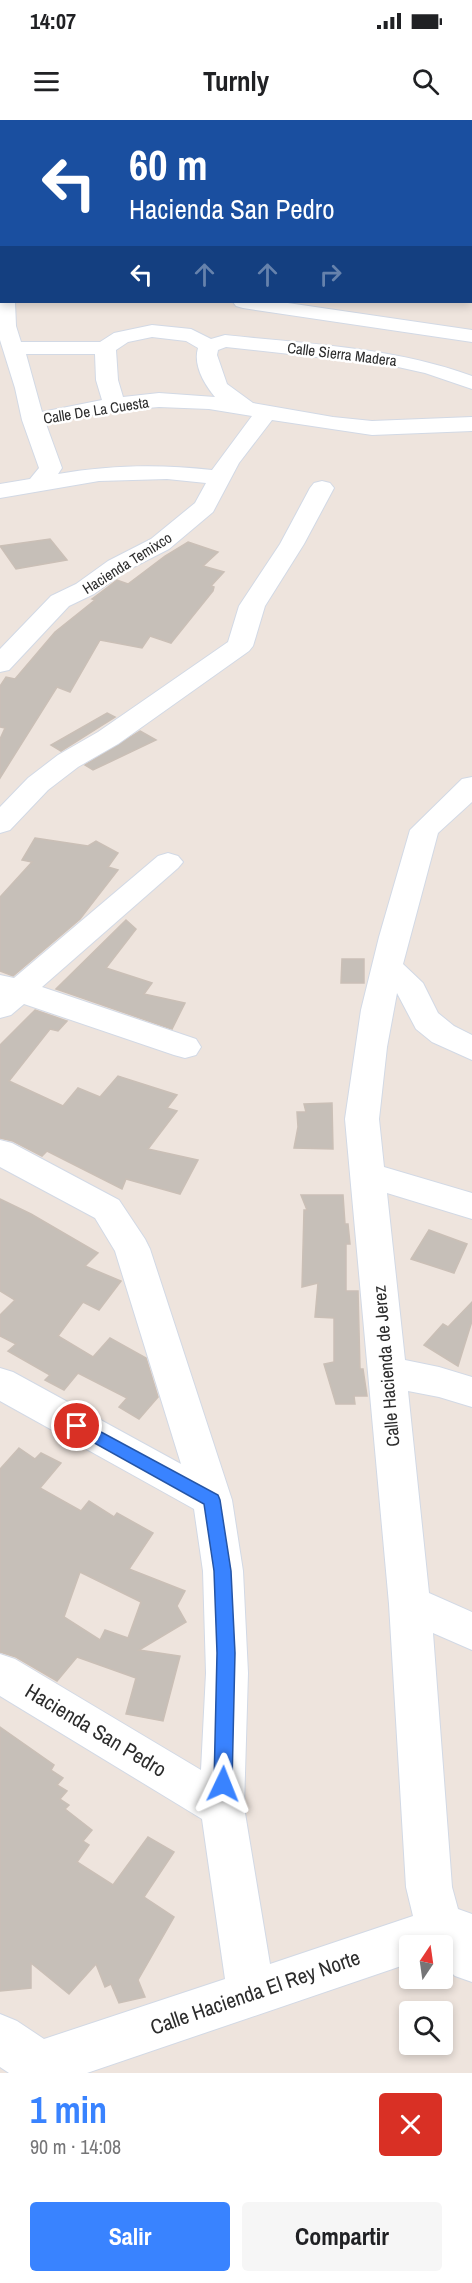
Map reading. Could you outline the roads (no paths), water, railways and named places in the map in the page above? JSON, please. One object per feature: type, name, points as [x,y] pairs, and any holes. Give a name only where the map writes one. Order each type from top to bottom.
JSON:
[{"type":"street","points":[[5,303],[6,326],[15,348],[33,420],[51,468],[39,483]]},
{"type":"street","points":[[250,303],[472,336]]},
{"type":"street","points":[[15,348],[105,348],[121,337],[152,330],[191,335],[208,346],[207,359],[214,384],[227,397],[257,410],[358,427],[472,424]]},
{"type":"street","name":"Calle Sierra Madera","points":[[208,346],[225,341],[389,360],[431,368],[472,383]]},
{"type":"street","points":[[105,348],[107,380],[114,405]]},
{"type":"street","name":"Calle De La Cuesta","points":[[33,420],[114,405],[179,400],[257,410]]},
{"type":"street","name":"Hacienda Temixco","points":[[0,664],[60,601],[86,590],[117,566],[160,544],[205,507],[257,410]]},
{"type":"street","points":[[0,491],[99,474],[167,472],[221,478]]},
{"type":"street","points":[[0,824],[38,784],[53,772],[108,738],[240,646],[252,606],[292,544],[322,488]]},
{"type":"street","name":"Calle Hacienda de Jerez","points":[[461,1941],[429,1887],[410,1604],[362,1119],[365,1079],[388,967],[424,830],[439,814],[469,795]]},
{"type":"street","points":[[6,994],[168,862]]},
{"type":"street","points":[[388,967],[412,990],[427,1021],[443,1034],[472,1049]]},
{"type":"street","points":[[6,994],[185,1047]]},
{"type":"street","points":[[0,1152],[107,1209],[132,1249],[212,1500],[222,1571],[227,1673],[222,1807],[251,1992]]},
{"type":"street","points":[[369,1175],[472,1206]]},
{"type":"street","points":[[386,1372],[439,1382],[472,1392]]},
{"type":"street","points":[[0,1383],[212,1500]]},
{"type":"street","points":[[410,1604],[472,1631]]},
{"type":"street","name":"Hacienda San Pedro","points":[[0,1673],[222,1807]]},
{"type":"street","name":"Calle Hacienda El Rey Norte","points":[[41,2069],[251,1992],[461,1941]]},
{"type":"street","points":[[0,2038],[41,2069]]}]
